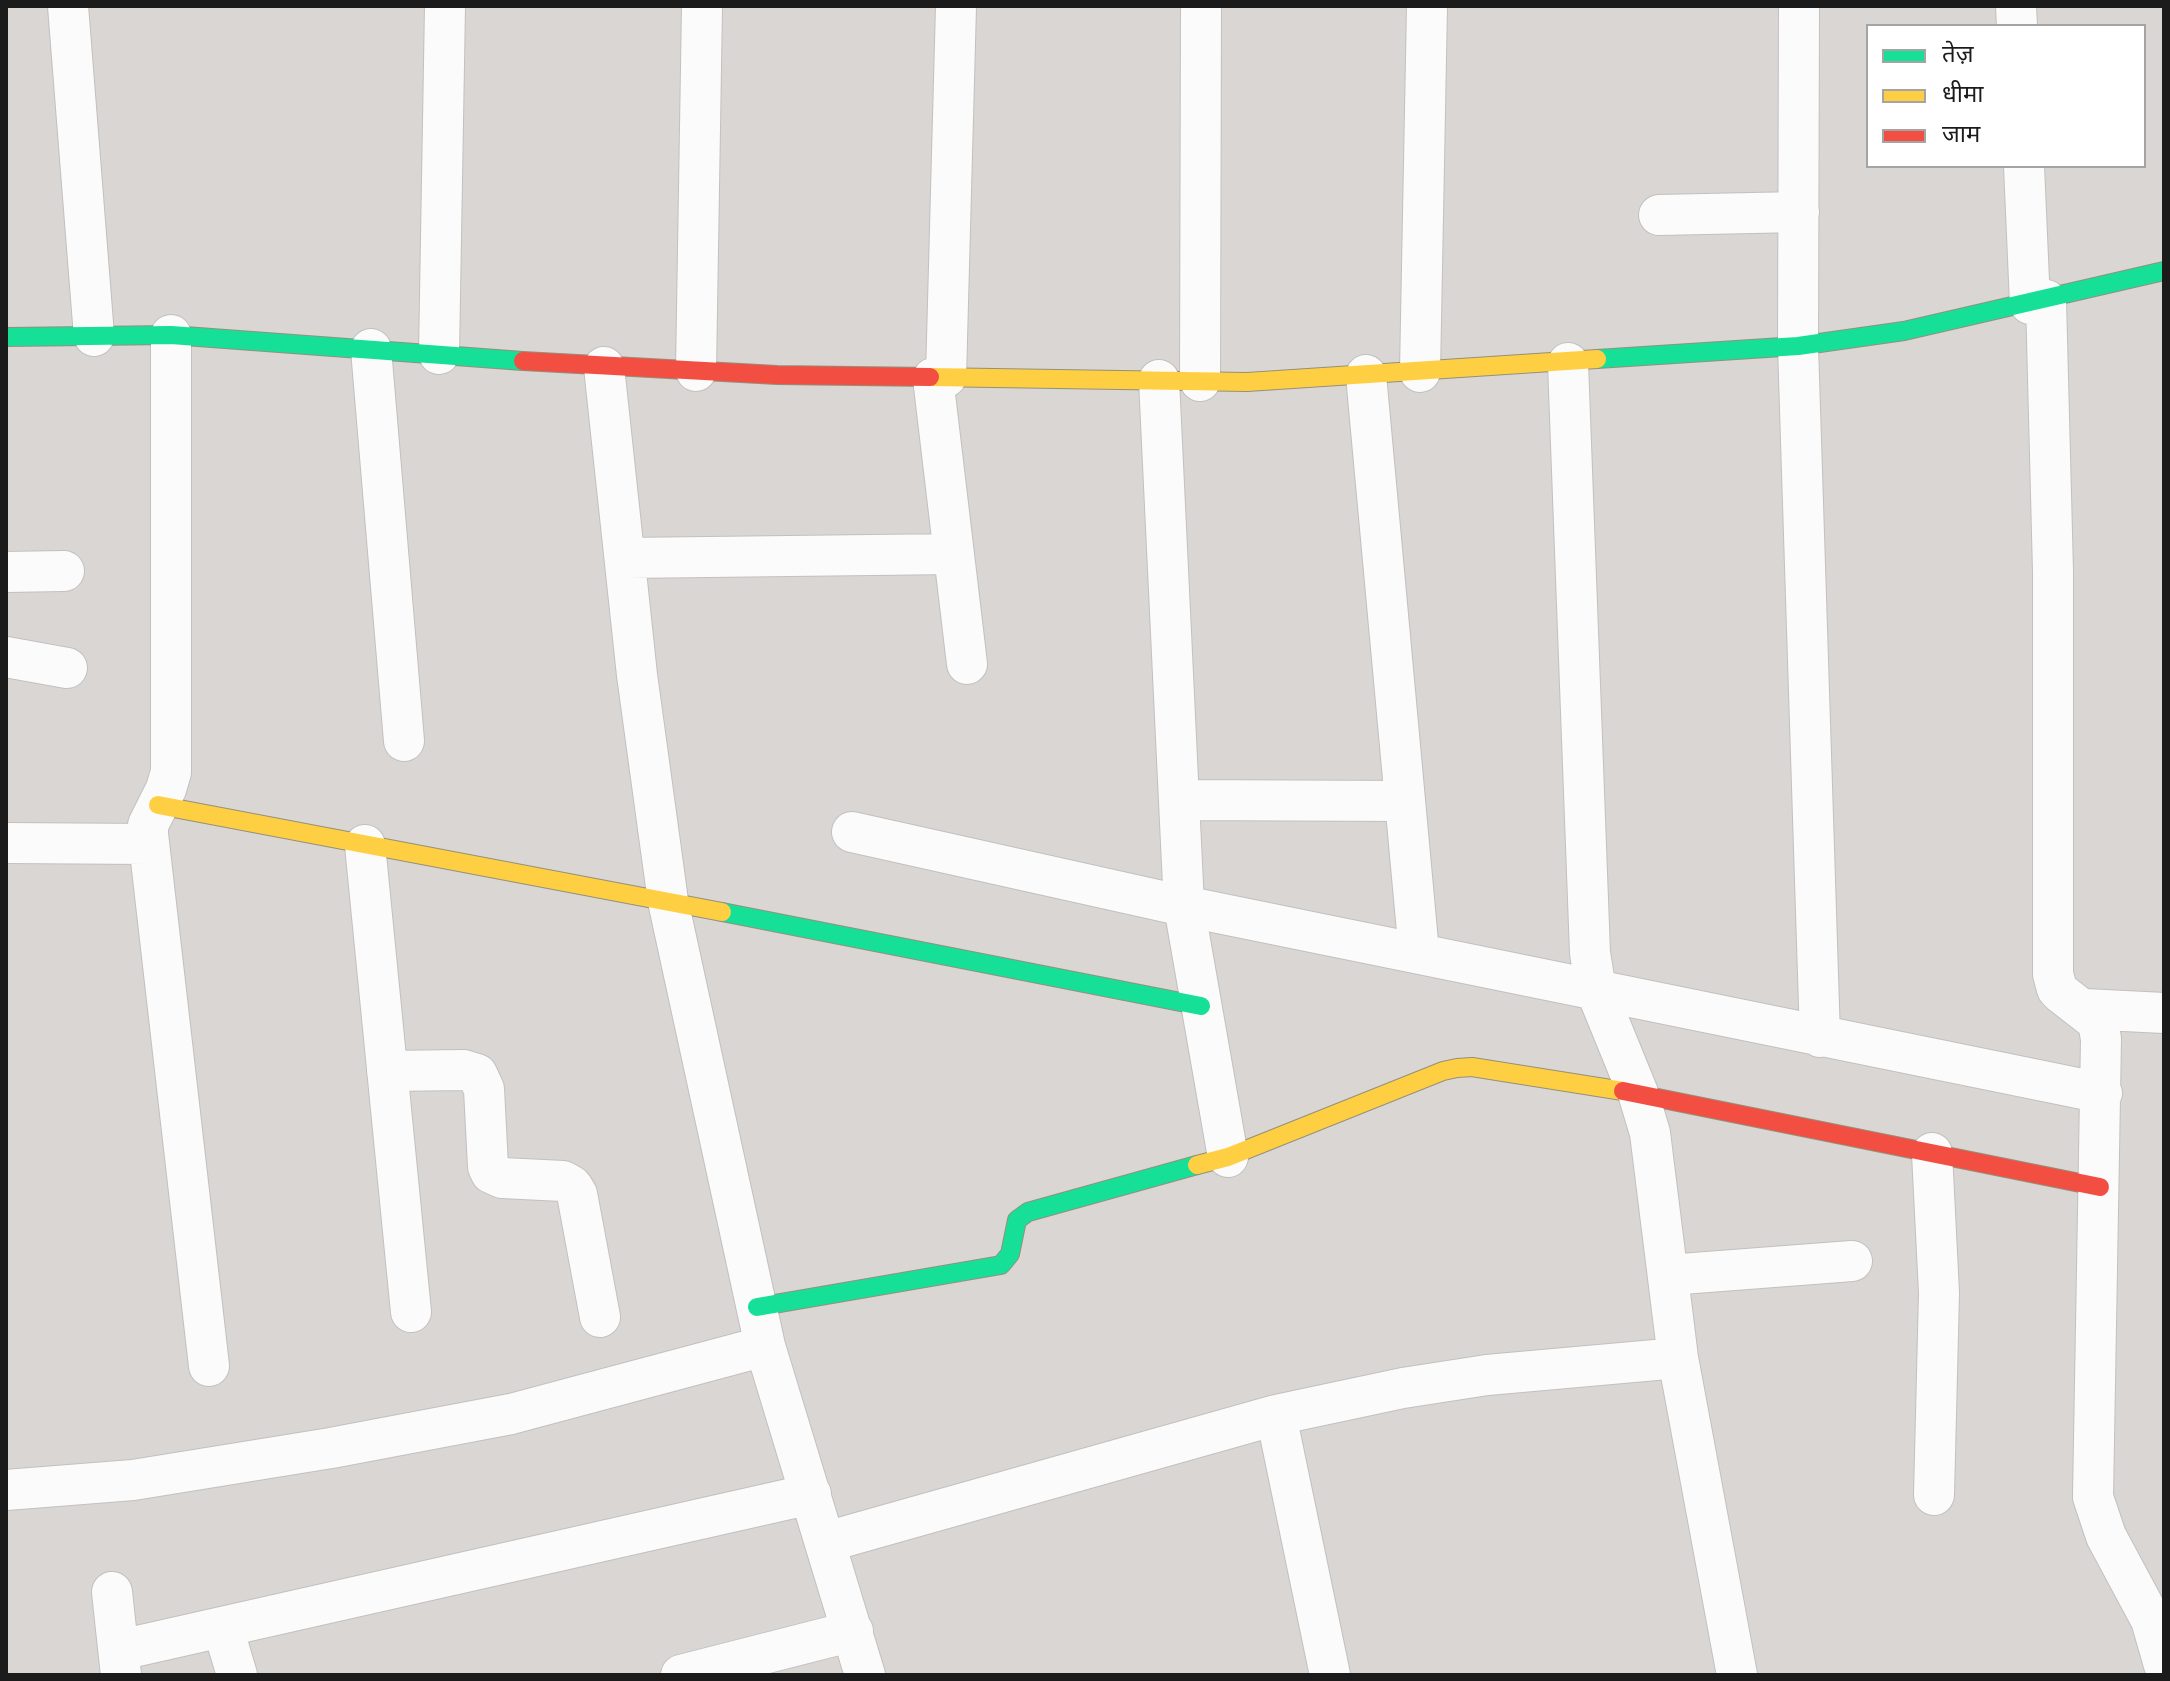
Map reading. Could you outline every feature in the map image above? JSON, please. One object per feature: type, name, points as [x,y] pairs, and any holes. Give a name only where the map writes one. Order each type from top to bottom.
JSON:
[{"type":"street","points":[[68,6],[94,336]]},
{"type":"street","points":[[439,354],[445,6]]},
{"type":"street","points":[[696,371],[702,6]]},
{"type":"street","points":[[956,6],[940,378],[954,554],[967,664]]},
{"type":"street","points":[[1200,381],[1201,6]]},
{"type":"street","points":[[1420,372],[1427,6]]},
{"type":"street","points":[[1799,6],[1798,346],[1820,1037]]},
{"type":"street","points":[[2024,168],[2038,302],[2053,572],[2053,974],[2062,994],[2085,1009],[2100,1028],[2102,1093],[2093,1497],[2106,1536],[2151,1620],[2164,1665]]},
{"type":"street","points":[[1659,215],[1799,212]]},
{"type":"street","points":[[6,337],[171,335],[696,371],[1247,382],[1798,346],[1904,331],[2164,271]]},
{"type":"street","points":[[171,335],[171,772],[170,781],[148,825],[148,844],[209,1366]]},
{"type":"street","points":[[371,349],[404,741]]},
{"type":"street","points":[[1568,363],[1590,953],[1596,990],[1638,1093],[1650,1133],[1678,1358],[1737,1675]]},
{"type":"street","points":[[604,367],[637,675],[668,901],[765,1346],[865,1675]]},
{"type":"street","points":[[1366,375],[1419,953]]},
{"type":"street","points":[[1159,380],[1184,906],[1228,1157]]},
{"type":"street","points":[[626,558],[954,554]]},
{"type":"street","points":[[6,572],[64,571]]},
{"type":"street","points":[[6,657],[67,668]]},
{"type":"street","points":[[1179,800],[1405,801]]},
{"type":"street","points":[[158,805],[1201,1006]]},
{"type":"street","points":[[852,832],[1184,906],[2102,1093]]},
{"type":"street","points":[[6,843],[148,844]]},
{"type":"street","points":[[365,845],[411,1312]]},
{"type":"street","points":[[2085,1009],[2164,1013]]},
{"type":"street","points":[[757,1307],[994,1268],[1006,1262],[1017,1220],[1028,1212],[1228,1157],[1457,1068],[1472,1067],[1638,1093],[2100,1187]]},
{"type":"street","points":[[387,1071],[464,1070],[477,1074],[484,1089],[488,1167],[491,1173],[502,1178],[563,1181],[572,1186],[577,1194],[600,1317]]},
{"type":"street","points":[[1932,1153],[1939,1293],[1934,1495]]},
{"type":"street","points":[[1668,1275],[1852,1261]]},
{"type":"street","points":[[6,1490],[133,1480],[361,1443],[511,1414],[765,1346]]},
{"type":"street","points":[[826,1542],[1276,1415],[1403,1388],[1473,1377],[1678,1358]]},
{"type":"street","points":[[1276,1415],[1330,1675]]},
{"type":"street","points":[[112,1592],[120,1662],[223,1628],[811,1494]]},
{"type":"street","points":[[223,1628],[237,1675]]},
{"type":"street","points":[[681,1675],[853,1631]]},
{"type":"shaded area","points":[[6,6],[2164,6],[2164,1675],[6,1675]]},
{"type":"traffic: fast","points":[[1597,359],[1798,346],[1904,331],[2164,271]]},
{"type":"traffic: fast","points":[[6,337],[171,335],[523,361]]},
{"type":"traffic: fast","points":[[722,912],[1201,1006]]},
{"type":"traffic: fast","points":[[757,1307],[1001,1265],[1010,1254],[1017,1220],[1028,1212],[1197,1165]]},
{"type":"traffic: slow","points":[[930,377],[1247,382],[1597,359]]},
{"type":"traffic: slow","points":[[158,805],[722,912]]},
{"type":"traffic: slow","points":[[1197,1165],[1228,1157],[1457,1068],[1472,1067],[1623,1091]]},
{"type":"traffic: jam","points":[[523,361],[777,375],[930,377]]},
{"type":"traffic: jam","points":[[1623,1091],[2100,1187]]}]
